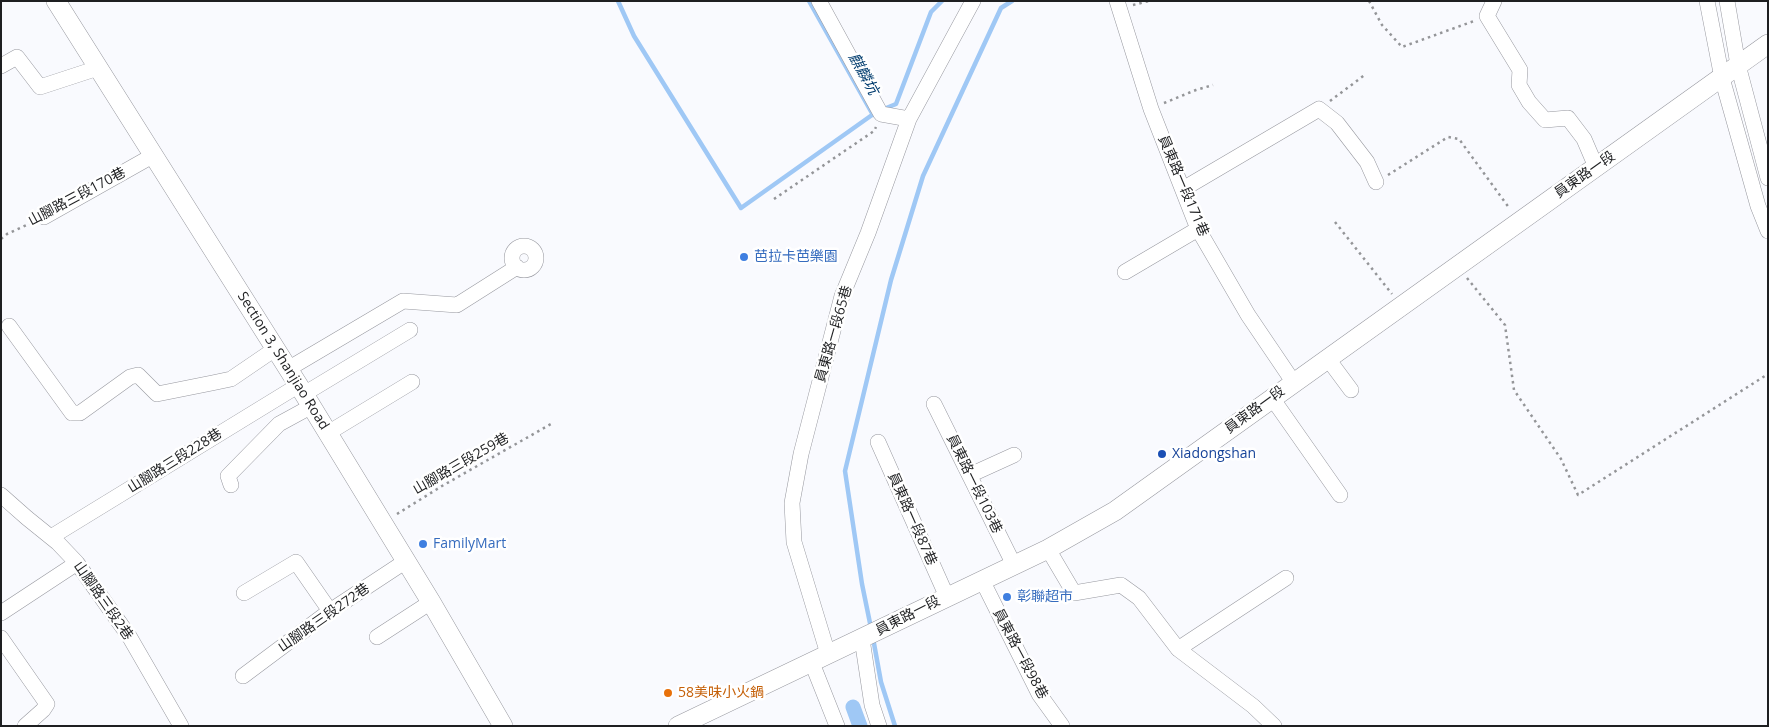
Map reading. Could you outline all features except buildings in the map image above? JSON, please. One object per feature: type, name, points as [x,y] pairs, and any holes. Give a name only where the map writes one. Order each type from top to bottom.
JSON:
[{"type":"main road","name":"Section 3, Shanjiao Road","points":[[56,1],[305,395],[431,602],[503,726]]},
{"type":"main road","name":"員東路一段","points":[[678,726],[1048,549],[1115,511],[1768,44]]},
{"type":"street","points":[[819,1],[881,114],[909,119]]},
{"type":"street","name":"員東路一段65巷","points":[[837,726],[794,542],[792,503],[802,454],[842,296],[868,233],[909,119],[973,1]]},
{"type":"street","name":"員東路一段171巷","points":[[1117,1],[1151,109],[1198,229],[1248,315],[1294,383]]},
{"type":"street","points":[[1494,1],[1487,16],[1520,70],[1519,85],[1529,102],[1546,120],[1568,118],[1584,139],[1596,167]]},
{"type":"street","points":[[1707,1],[1722,78],[1758,206],[1768,231]]},
{"type":"street","points":[[1727,1],[1738,65],[1768,178]]},
{"type":"street","points":[[1,66],[17,57],[40,87],[98,68]]},
{"type":"street","points":[[1183,189],[1319,109],[1337,123],[1367,162],[1376,182]]},
{"type":"street","name":"山腳路三段170巷","points":[[44,217],[154,155]]},
{"type":"street","points":[[1126,272],[1198,229]]},
{"type":"street","points":[[288,369],[403,302],[457,305],[516,267]]},
{"type":"street","points":[[9,326],[72,413],[80,414],[130,377],[138,375],[157,394],[231,379],[275,349]]},
{"type":"street","points":[[231,485],[228,476],[305,395],[410,330]]},
{"type":"street","points":[[1328,359],[1351,390]]},
{"type":"street","points":[[328,433],[412,382]]},
{"type":"street","name":"山腳路三段228巷","points":[[51,538],[305,395]]},
{"type":"street","points":[[1272,398],[1340,495]]},
{"type":"street","name":"員東路一段103巷","points":[[934,404],[1014,565]]},
{"type":"street","name":"員東路一段87巷","points":[[878,442],[947,597]]},
{"type":"street","points":[[970,475],[1014,455]]},
{"type":"street","name":"山腳路三段2巷","points":[[1,495],[77,563],[129,636],[181,726]]},
{"type":"street","points":[[1048,549],[1074,593],[1121,586],[1139,598],[1178,649],[1253,706],[1274,726]]},
{"type":"street","name":"山腳路三段272巷","points":[[243,676],[330,611],[406,561]]},
{"type":"street","points":[[244,593],[296,562],[330,611]]},
{"type":"street","points":[[1,613],[77,563]]},
{"type":"street","points":[[1178,649],[1286,578]]},
{"type":"street","name":"員東路一段98巷","points":[[982,580],[1039,694],[1062,726]]},
{"type":"street","points":[[377,637],[431,602]]},
{"type":"street","points":[[1,638],[47,704],[44,710],[25,726]]},
{"type":"street","points":[[862,639],[872,705],[879,726]]},
{"type":"path","points":[[1369,1],[1382,25],[1402,47],[1487,16]]},
{"type":"path","points":[[1319,109],[1366,74]]},
{"type":"path","points":[[1151,109],[1196,90],[1213,86]]},
{"type":"path","points":[[774,198],[874,131],[881,114]]},
{"type":"path","points":[[1376,182],[1448,137],[1459,140],[1519,221]]},
{"type":"path","name":"山腳路三段170巷","points":[[1,239],[7,234],[44,217]]},
{"type":"path","points":[[1335,222],[1401,306]]},
{"type":"path","points":[[1457,265],[1505,325],[1514,390],[1561,459],[1578,494],[1768,374]]},
{"type":"path","name":"山腳路三段259巷","points":[[382,523],[442,486],[551,424]]},
{"type":"waterway","points":[[618,1],[634,36],[741,208],[872,115]]},
{"type":"waterway","name":"麒麟坑","points":[[809,1],[873,115]]},
{"type":"waterway","name":"麒麟坑","points":[[884,109],[896,104],[931,12],[942,1]]},
{"type":"waterway","points":[[871,628],[862,584],[845,471],[891,280],[923,176],[1001,8],[1012,1]]},
{"type":"waterway","points":[[873,638],[881,682],[895,726]]},
{"type":"waterway","points":[[853,707],[860,726]]},
{"type":"place","name":"芭拉卡芭樂園","points":[[744,257]]},
{"type":"place","name":"Xiadongshan","points":[[1162,454]]},
{"type":"place","name":"FamilyMart","points":[[423,544]]},
{"type":"place","name":"彰聯超市","points":[[1007,597]]},
{"type":"place","name":"58美味小火鍋","points":[[668,693]]}]
